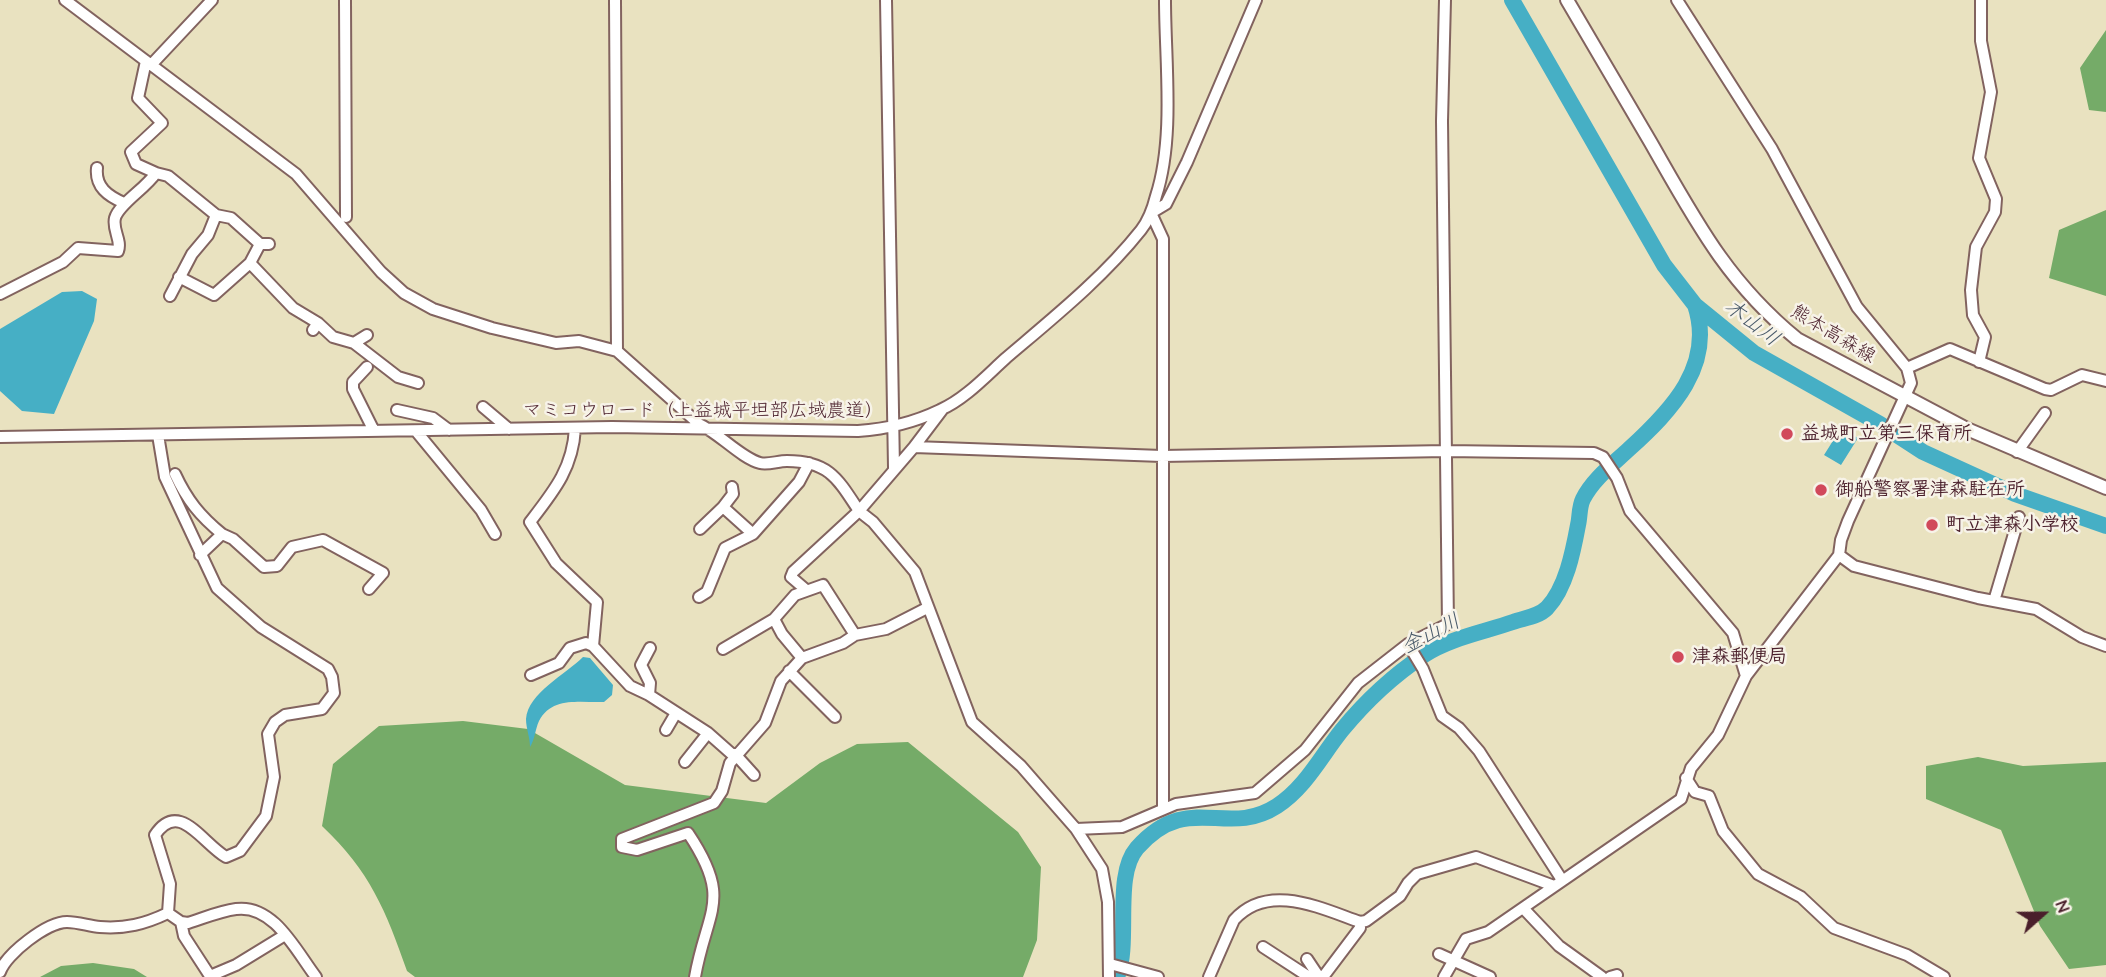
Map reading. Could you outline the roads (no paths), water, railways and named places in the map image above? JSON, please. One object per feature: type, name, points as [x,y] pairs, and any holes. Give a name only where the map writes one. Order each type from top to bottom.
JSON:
[{"type":"main road","name":"熊本高森線","points":[[1567,0],[1709,245],[1751,299],[1797,339],[1902,400],[2017,452],[2106,488]]},
{"type":"street","points":[[65,0],[296,174],[355,244],[404,293],[433,309],[492,328],[556,343],[579,341],[617,351],[699,424],[714,431],[760,463],[818,464],[838,479],[859,511],[873,522],[915,572],[926,608],[972,722],[1021,766],[1076,828],[1102,869],[1106,885],[1109,977]]},
{"type":"street","points":[[179,278],[214,295],[250,262],[264,244],[231,218],[216,215],[169,176],[136,164],[131,152],[165,122],[138,98],[149,63],[212,0]]},
{"type":"street","points":[[345,0],[346,217]]},
{"type":"street","points":[[615,0],[617,351]]},
{"type":"street","points":[[886,0],[894,468]]},
{"type":"street","name":"マミコウロード（上益城平坦部広域農道）","points":[[0,437],[575,428],[858,431],[892,428],[942,410],[966,393],[1095,279],[1142,228],[1151,212],[1158,193],[1166,134],[1165,0]]},
{"type":"street","points":[[1163,808],[1163,239],[1151,212],[1166,204],[1187,162],[1256,0]]},
{"type":"street","points":[[1076,828],[1122,827],[1163,808],[1255,793],[1305,750],[1358,683],[1448,624],[1442,121],[1445,0]]},
{"type":"street","points":[[1444,977],[1466,939],[1488,932],[1681,799],[1691,768],[1718,735],[1746,676],[1839,555],[1841,540],[1911,383],[1907,368],[1857,307],[1772,149],[1677,0]]},
{"type":"street","points":[[1979,362],[1984,337],[1973,315],[1971,290],[1976,247],[1995,212],[1996,200],[1979,158],[1991,92],[1982,41],[1981,0]]},
{"type":"street","points":[[97,168],[96,177],[100,187],[124,203]]},
{"type":"street","points":[[0,294],[63,262],[78,248],[118,251],[120,246],[115,219],[124,203],[145,189],[156,173]]},
{"type":"street","points":[[170,296],[192,254],[208,235],[216,215]]},
{"type":"street","points":[[250,262],[293,308],[315,326],[333,337],[354,343],[398,377],[418,383]]},
{"type":"street","points":[[354,343],[367,335]]},
{"type":"street","points":[[1907,368],[1950,349],[2051,390],[2082,375],[2106,381]]},
{"type":"street","points":[[367,367],[353,382],[353,389],[374,431]]},
{"type":"street","points":[[483,407],[509,429]]},
{"type":"street","points":[[397,410],[433,418],[449,430]]},
{"type":"street","points":[[805,589],[791,577],[793,572],[859,511],[942,410]]},
{"type":"street","points":[[2017,452],[2045,413]]},
{"type":"street","points":[[575,428],[573,454],[553,493],[530,522],[556,563],[597,602],[593,646]]},
{"type":"street","points":[[416,430],[481,510],[495,534]]},
{"type":"street","points":[[158,435],[165,477],[217,588],[252,619],[328,669],[334,693],[322,709],[285,715],[275,722],[268,734],[274,777],[271,802],[267,816],[240,851],[226,856],[183,821],[173,820],[161,825],[155,835],[170,884],[168,914]]},
{"type":"street","points":[[914,447],[1162,456],[1446,451],[1594,453],[1603,457],[1617,478],[1630,511],[1732,633],[1746,676]]},
{"type":"street","points":[[699,597],[707,592],[725,548],[753,534],[799,482],[809,463]]},
{"type":"street","points":[[175,474],[187,499],[200,516],[222,534],[233,539],[264,567],[277,566],[292,547],[323,540],[383,573],[369,589]]},
{"type":"street","points":[[700,529],[733,494],[732,487]]},
{"type":"street","points":[[723,507],[753,534]]},
{"type":"street","points":[[1994,601],[2019,517]]},
{"type":"street","points":[[200,555],[222,534]]},
{"type":"street","points":[[1839,555],[1854,566],[2036,609],[2082,637],[2106,646]]},
{"type":"street","points":[[723,649],[774,619],[795,595],[805,589],[824,585],[855,635]]},
{"type":"street","points":[[695,977],[716,894],[702,854],[688,833],[637,850],[622,847],[622,839],[714,803],[734,755],[765,723],[781,681],[802,658],[842,643],[855,635],[886,629],[926,608]]},
{"type":"street","points":[[774,619],[782,634],[802,658]]},
{"type":"street","points":[[531,675],[559,663],[570,648],[586,643],[593,646],[630,686],[708,733],[754,775]]},
{"type":"street","points":[[1410,647],[1423,669],[1442,716],[1459,728],[1479,751],[1558,883]]},
{"type":"street","points":[[649,695],[650,683],[641,665],[650,648]]},
{"type":"street","points":[[789,671],[835,717]]},
{"type":"street","points":[[666,730],[676,713]]},
{"type":"street","points":[[685,762],[708,733]]},
{"type":"street","points":[[1686,778],[1695,792],[1709,796],[1723,831],[1758,874],[1801,897],[1834,928],[1906,955],[1944,977]]},
{"type":"street","points":[[1209,977],[1234,920],[1240,913],[1264,901],[1276,898],[1293,900],[1360,922],[1374,916],[1396,900],[1417,874],[1475,856],[1558,883]]},
{"type":"street","points":[[1523,908],[1559,946],[1602,977]]},
{"type":"street","points":[[168,914],[181,922],[236,909],[262,912],[285,935],[316,977]]},
{"type":"street","points":[[0,972],[4,960],[28,941],[65,922],[123,927],[145,924],[168,914]]},
{"type":"street","points":[[181,922],[184,936],[210,976],[236,965],[285,935]]},
{"type":"street","points":[[1307,959],[1321,977],[1360,928],[1360,922]]},
{"type":"street","points":[[1264,947],[1293,973],[1309,977]]},
{"type":"street","points":[[1439,954],[1490,977]]},
{"type":"street","points":[[1110,964],[1158,977]]},
{"type":"water","points":[[82,291],[97,299],[94,321],[54,414],[22,411],[0,391],[0,329],[62,292]]},
{"type":"water","points":[[1841,428],[1858,438],[1841,465],[1824,455]]},
{"type":"water","points":[[583,657],[590,658],[613,685],[612,695],[604,702],[568,702],[551,708],[539,721],[530,747],[526,719],[533,701],[540,692]]},
{"type":"waterway","name":"木山川","points":[[1512,0],[1664,265],[1695,305],[1754,353],[1880,424],[1923,452],[2015,494],[2106,526]]},
{"type":"waterway","name":"金山川","points":[[1117,977],[1123,946],[1124,892],[1130,860],[1137,848],[1156,831],[1173,822],[1190,818],[1241,818],[1258,815],[1277,806],[1305,780],[1360,709],[1413,663],[1445,644],[1535,615],[1554,600],[1568,569],[1581,505],[1587,492],[1660,418],[1686,385],[1699,347],[1700,327],[1695,305]]},
{"type":"place","name":"益城町立第三保育所","points":[[1787,434]]},
{"type":"place","name":"御船警察署津森駐在所","points":[[1821,490]]},
{"type":"place","name":"町立津森小学校","points":[[1932,525]]},
{"type":"place","name":"津森郵便局","points":[[1678,657]]}]
